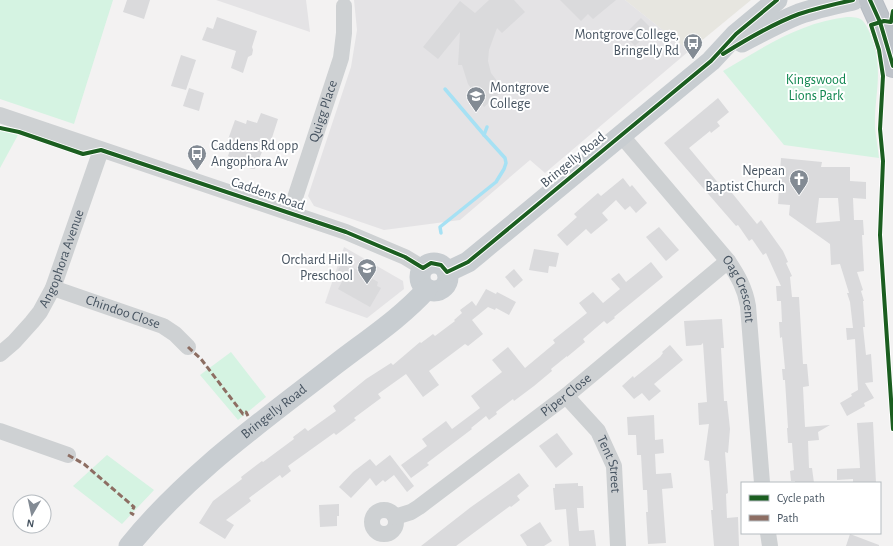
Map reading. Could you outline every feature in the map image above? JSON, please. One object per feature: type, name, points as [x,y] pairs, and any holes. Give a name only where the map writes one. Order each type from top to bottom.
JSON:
[{"type":"highway","points":[[870,0],[880,22],[893,66]]},
{"type":"main road","name":"Bringelly Road","points":[[447,272],[468,262],[711,61],[736,34],[778,0]]},
{"type":"main road","name":"Bringelly Road","points":[[711,61],[766,28],[799,14],[828,5],[853,0]]},
{"type":"main road","points":[[431,263],[436,263],[447,272],[447,281],[436,290],[427,289],[421,282],[420,277],[423,268],[431,263]]},
{"type":"main road","name":"Bringelly Road","points":[[129,546],[154,517],[186,485],[224,452],[387,325],[419,298],[427,289]]},
{"type":"street","name":"Quigg Place","points":[[290,213],[341,58],[344,33],[344,6]]},
{"type":"street","name":"Caddens Road","points":[[0,115],[346,232],[405,257],[423,268]]},
{"type":"street","name":"Oag Crescent","points":[[621,135],[728,261],[738,275],[745,291],[748,306],[762,482]]},
{"type":"street","name":"Angophora Avenue","points":[[0,354],[14,342],[32,322],[40,312],[53,288],[101,150]]},
{"type":"street","name":"Piper Close","points":[[395,517],[411,512],[419,507],[566,396],[728,261]]},
{"type":"street","name":"Chindoo Close","points":[[53,288],[163,326],[175,334],[188,347]]},
{"type":"street","name":"Tent Street","points":[[566,396],[598,432],[614,466],[618,546]]},
{"type":"street","points":[[0,431],[68,455]]},
{"type":"street","points":[[768,534],[770,546]]},
{"type":"shaded area","points":[[216,0],[306,0],[310,32]]},
{"type":"shaded area","name":"Montgrove College","points":[[354,0],[625,0],[689,51],[545,173],[530,160],[460,220],[384,230],[314,206],[308,196],[351,67],[357,30]]},
{"type":"shaded area","points":[[625,0],[751,0],[689,51]]},
{"type":"shaded area","name":"Orchard Hills Preschool","points":[[344,247],[403,281],[404,289],[367,318],[325,303]]},
{"type":"green space","points":[[0,0],[113,0],[74,124],[0,99]]},
{"type":"green space","name":"Kingswood Lions Park","points":[[847,17],[859,18],[864,22],[876,51],[878,84],[875,128],[879,158],[784,145],[723,71],[767,45],[798,30],[814,24]]},
{"type":"green space","points":[[0,129],[18,135],[0,168]]},
{"type":"green space","points":[[231,352],[266,397],[238,420],[200,375]]},
{"type":"green space","points":[[107,455],[154,490],[122,524],[73,486]]},
{"type":"building","points":[[127,0],[150,0],[144,19],[123,12]]},
{"type":"building","points":[[489,0],[514,0],[525,12],[502,33],[497,28],[489,50],[488,61],[491,73],[504,90],[484,107],[468,84],[462,65],[458,65],[460,32],[438,59],[423,47],[460,1],[475,13]]},
{"type":"building","points":[[560,0],[616,0],[593,19],[588,14],[581,21]]},
{"type":"building","points":[[217,17],[257,31],[252,47],[252,55],[248,57],[243,73],[231,68],[236,51],[202,40],[207,27],[213,29]]},
{"type":"building","points":[[641,18],[654,31],[647,38],[645,36],[635,46],[624,35]]},
{"type":"building","points":[[181,55],[196,60],[186,90],[171,86]]},
{"type":"building","points":[[189,88],[204,93],[199,111],[183,106]]},
{"type":"building","points":[[718,98],[729,112],[717,122],[720,126],[711,133],[710,131],[689,148],[725,191],[728,188],[757,224],[761,220],[783,251],[788,262],[786,263],[792,276],[790,277],[792,297],[799,297],[803,364],[807,364],[809,386],[803,387],[805,427],[830,425],[818,432],[819,440],[808,441],[809,468],[812,468],[814,482],[791,481],[790,471],[794,470],[792,443],[788,443],[785,380],[783,380],[782,369],[785,369],[779,322],[782,322],[781,301],[777,301],[776,286],[781,286],[766,253],[763,255],[752,239],[749,241],[738,225],[736,226],[664,143]]},
{"type":"building","points":[[261,113],[278,119],[270,144],[266,142],[255,169],[252,169],[235,163],[236,160],[228,156],[231,147],[226,145],[235,120],[246,124],[247,120],[257,123]]},
{"type":"building","points":[[781,158],[822,162],[821,167],[850,167],[850,181],[866,182],[866,199],[853,198],[854,220],[863,220],[864,235],[862,235],[864,271],[857,272],[863,290],[861,291],[864,301],[865,327],[863,327],[866,355],[871,354],[873,382],[865,383],[874,398],[864,403],[865,406],[847,416],[840,403],[852,396],[851,394],[858,390],[855,339],[847,340],[846,328],[853,328],[850,302],[847,293],[849,293],[840,264],[831,265],[830,244],[789,215],[790,205],[778,204]],"holes":[[[819,198],[838,198],[840,221],[816,223]]]},
{"type":"building","points":[[623,178],[630,187],[632,185],[647,203],[636,213],[630,206],[625,210],[616,200],[602,213],[608,220],[591,234],[586,229],[567,246],[557,235],[577,217],[574,214],[598,193],[601,196]]},
{"type":"building","points":[[659,227],[679,250],[666,261],[646,237]]},
{"type":"building","points":[[534,249],[559,253],[556,267],[549,266],[548,273],[529,270]]},
{"type":"building","points":[[651,262],[663,277],[607,324],[604,321],[583,339],[585,342],[551,369],[552,371],[534,386],[514,401],[513,399],[496,412],[497,414],[489,420],[486,416],[471,428],[472,429],[427,463],[429,465],[411,478],[401,465],[427,446],[422,439],[446,421],[452,429],[480,408],[471,396],[502,372],[492,360],[508,347],[525,368],[555,343],[553,340],[587,313],[579,303],[593,292],[603,303],[620,289],[611,279],[619,273],[626,282]]},
{"type":"building","points":[[342,263],[378,282],[377,286],[381,288],[370,307],[338,289],[344,278],[336,274]]},
{"type":"building","points":[[514,269],[523,280],[514,288],[505,277]]},
{"type":"building","points":[[486,289],[496,294],[497,292],[516,302],[509,315],[496,308],[495,310],[488,307],[472,320],[483,334],[468,346],[465,344],[429,371],[439,385],[423,397],[406,374],[378,394],[381,398],[354,418],[356,420],[336,435],[334,433],[288,466],[291,471],[282,478],[280,475],[249,498],[251,501],[226,520],[234,525],[225,539],[199,523],[213,501],[242,479],[241,477],[294,439],[293,437],[305,428],[308,431],[336,411],[333,406],[366,379],[391,363],[393,365],[420,342],[421,343],[433,334],[435,336],[455,321],[454,320],[462,313],[460,310],[472,301],[476,306]]},
{"type":"building","points":[[722,319],[724,348],[721,348],[724,401],[727,401],[730,429],[728,453],[725,452],[728,493],[726,494],[727,518],[738,517],[739,546],[714,546],[709,461],[704,460],[709,424],[699,425],[698,403],[707,402],[703,343],[701,345],[686,346],[684,321]]},
{"type":"building","points":[[670,345],[683,360],[654,384],[661,391],[649,401],[642,393],[634,399],[622,386],[633,376],[634,378],[660,357],[663,353],[662,352]]},
{"type":"building","points":[[654,415],[655,440],[663,439],[664,453],[655,454],[656,474],[671,473],[673,488],[662,489],[666,543],[648,544],[646,512],[648,512],[647,490],[643,490],[641,455],[637,455],[636,435],[628,435],[627,417]]},
{"type":"building","points":[[873,422],[876,482],[853,482],[853,479],[837,480],[837,469],[860,468],[857,423]]},
{"type":"building","points":[[557,433],[573,454],[556,468],[539,446]]},
{"type":"building","points":[[390,455],[414,486],[407,492],[394,475],[385,482],[383,480],[376,486],[370,478],[351,498],[339,487],[353,472],[370,459],[376,466]]},
{"type":"building","points":[[519,473],[529,486],[517,496],[520,500],[511,507],[510,506],[456,546],[421,546],[471,507]]},
{"type":"building","points":[[578,483],[578,486],[583,486],[584,508],[577,508],[579,531],[594,530],[596,546],[569,546],[566,509],[555,510],[553,488],[555,488],[555,484]]},
{"type":"building","points":[[339,504],[337,526],[320,527],[319,505]]},
{"type":"building","points":[[540,522],[552,541],[544,546],[527,546],[520,535]]},
{"type":"building","points":[[850,534],[879,545],[879,546],[846,546]]},
{"type":"waterway","points":[[441,233],[440,227],[496,182],[506,163],[505,158],[445,89]]},
{"type":"waterway","points":[[484,135],[487,127]]},
{"type":"marked path","points":[[188,347],[201,359],[243,414],[246,412],[248,416]]},
{"type":"marked path","points":[[68,455],[84,464],[134,507],[131,513],[134,515]]},
{"type":"cycle path","points":[[0,128],[19,132],[83,154],[101,150],[346,232],[405,257],[423,268],[431,263],[441,265],[447,272],[468,262],[479,253],[711,61],[736,34],[777,0]]},
{"type":"cycle path","points":[[723,54],[779,22],[812,10],[853,0]]},
{"type":"cycle path","points":[[870,0],[880,22],[893,66]]},
{"type":"cycle path","points":[[893,11],[891,22],[884,21],[871,25],[879,50],[883,76],[880,129],[883,161],[880,235],[893,429]]},
{"type":"place","name":"Montgrove College, Bringelly Rd","points":[[693,60]]},
{"type":"place","name":"Montgrove College","points":[[476,113]]},
{"type":"place","name":"Caddens Rd opp Angophora Av","points":[[197,171]]},
{"type":"place","name":"Nepean Baptist Church","points":[[799,196]]},
{"type":"place","name":"Orchard Hills Preschool","points":[[367,285]]}]
